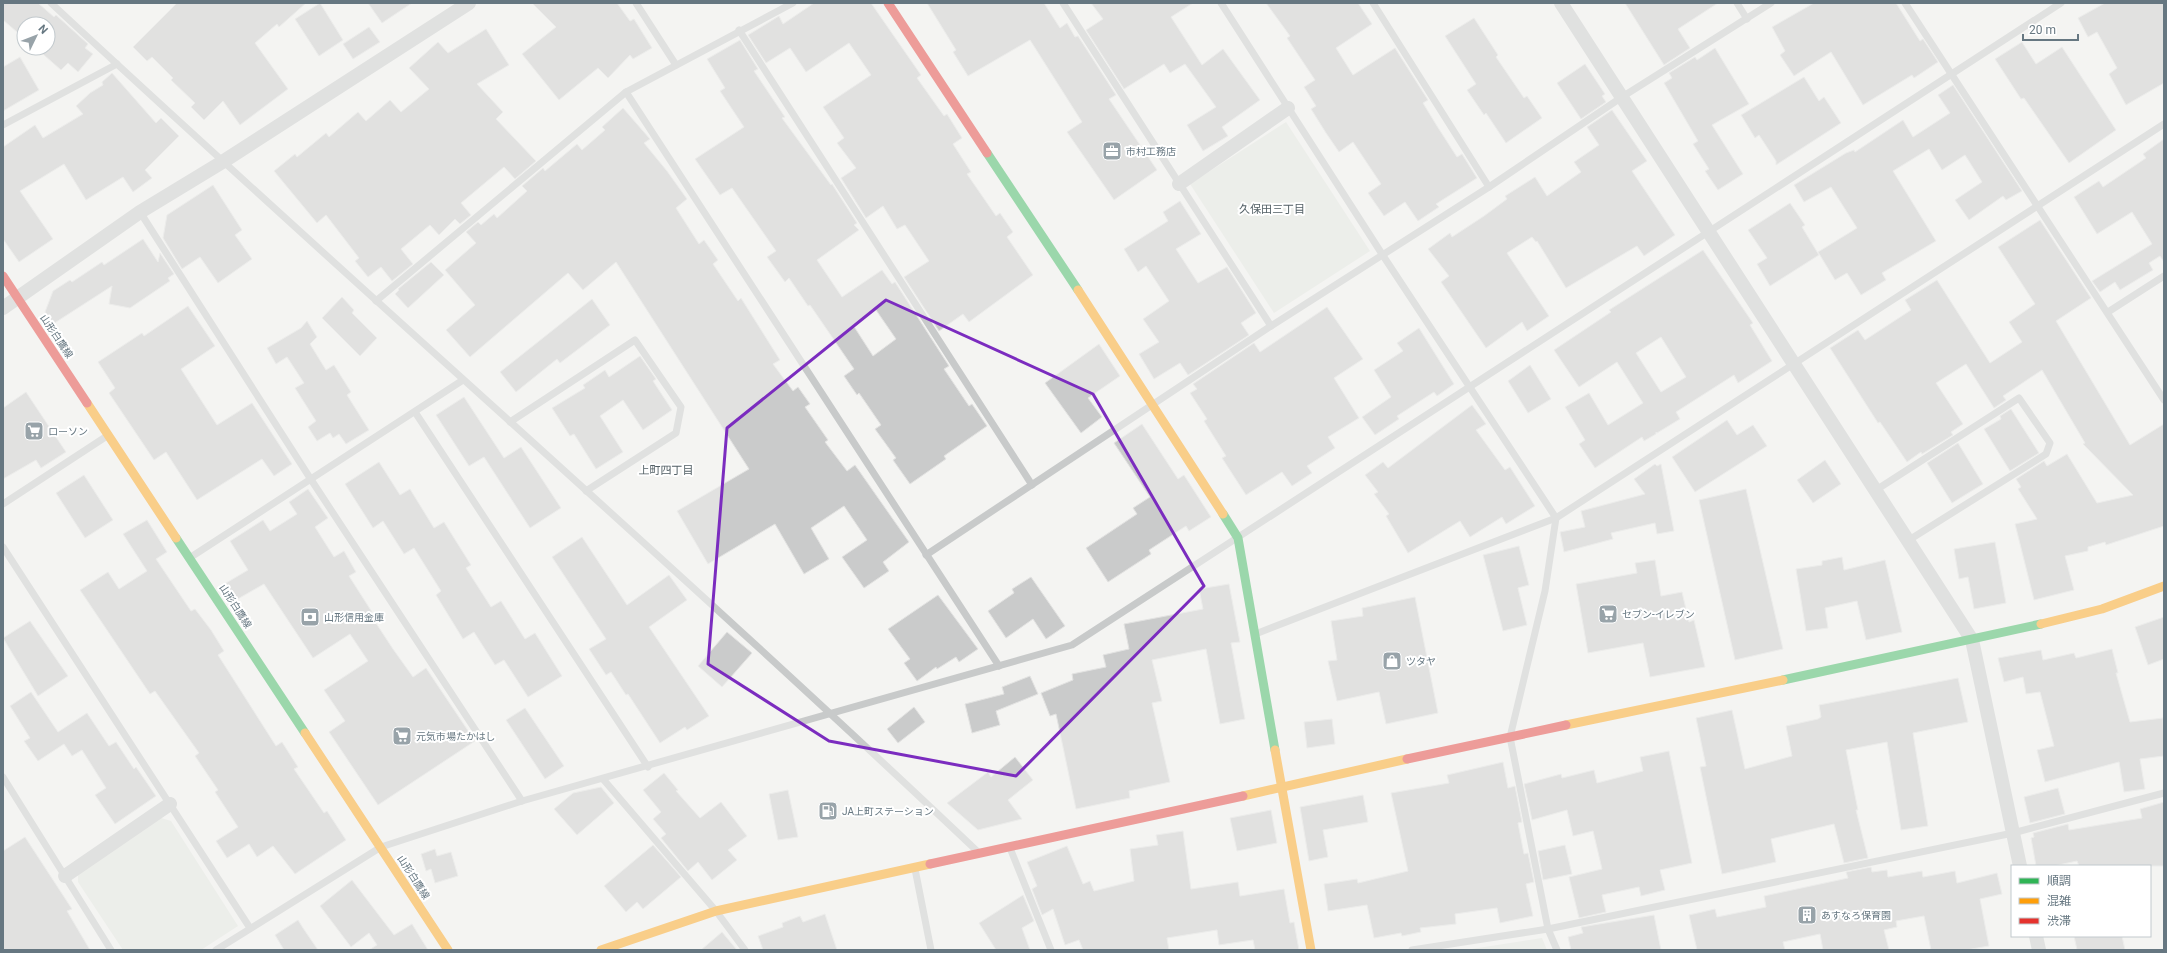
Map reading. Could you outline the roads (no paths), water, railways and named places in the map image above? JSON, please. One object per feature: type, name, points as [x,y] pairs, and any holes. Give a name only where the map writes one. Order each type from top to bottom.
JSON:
[{"type":"street","points":[[3,308],[140,212],[224,161],[469,3]]},
{"type":"street","points":[[888,3],[1153,404],[1238,538],[1256,633],[1280,787],[1311,950]]},
{"type":"street","points":[[1561,3],[1795,363],[1972,640],[2020,865]]},
{"type":"street","points":[[1179,184],[1288,108]]},
{"type":"street","name":"山形白鷹線","points":[[3,276],[190,557],[448,950]]},
{"type":"street","points":[[601,950],[716,911],[1510,737],[1972,640],[2102,609],[2164,586]]},
{"type":"street","points":[[65,876],[170,804]]},
{"type":"street","points":[[2036,937],[2039,950]]},
{"type":"lane","points":[[51,3],[376,301],[832,714],[979,853]]},
{"type":"lane","points":[[636,3],[676,65]]},
{"type":"lane","points":[[376,301],[626,92],[739,30],[793,3]]},
{"type":"lane","points":[[1063,3],[1271,326]]},
{"type":"lane","points":[[1221,3],[1382,254],[1556,518],[1546,591],[1510,737],[1548,929],[1557,950]]},
{"type":"lane","points":[[1373,3],[1489,187]]},
{"type":"lane","points":[[1737,3],[1748,19]]},
{"type":"lane","points":[[926,555],[1271,326],[1489,187],[1622,97],[1748,19],[1771,3]]},
{"type":"lane","points":[[1906,3],[2037,208],[2108,312],[2164,400]]},
{"type":"lane","points":[[216,950],[381,847],[522,801],[648,767],[1072,645],[1470,388],[1709,230],[2061,3]]},
{"type":"lane","points":[[739,30],[1032,485]]},
{"type":"lane","points":[[3,125],[117,64]]},
{"type":"lane","points":[[626,92],[999,666]]},
{"type":"lane","points":[[1256,633],[1556,518],[2037,208],[2164,124]]},
{"type":"lane","points":[[140,212],[310,478],[522,801]]},
{"type":"lane","points":[[2108,312],[2164,276]]},
{"type":"lane","points":[[510,422],[636,340],[681,407],[676,432],[586,491]]},
{"type":"lane","points":[[190,557],[463,380]]},
{"type":"lane","points":[[1876,490],[2019,398],[2050,443],[2046,454],[1909,540]]},
{"type":"lane","points":[[415,412],[648,767]]},
{"type":"lane","points":[[3,504],[108,434]]},
{"type":"lane","points":[[3,547],[250,928]]},
{"type":"lane","points":[[3,777],[111,950]]},
{"type":"lane","points":[[603,778],[716,911],[746,950]]},
{"type":"lane","points":[[1412,950],[1548,929],[2013,833],[2164,793]]},
{"type":"lane","points":[[1010,847],[1051,950]]},
{"type":"lane","points":[[914,867],[931,950]]},
{"type":"place","name":"市村工務店","points":[[1112,151]]},
{"type":"place","name":"ローソン","points":[[34,431]]},
{"type":"place","name":"セブン-イレブン","points":[[1608,614]]},
{"type":"place","name":"山形信用金庫","points":[[310,617]]},
{"type":"place","name":"ツタヤ","points":[[1392,661]]},
{"type":"place","name":"元気市場たかはし","points":[[402,736]]},
{"type":"place","name":"JA上町ステーション","points":[[828,811]]},
{"type":"place","name":"あすなろ保育園","points":[[1807,915]]},
{"type":"district","name":"久保田三丁目","points":[[1272,209]]},
{"type":"district","name":"上町四丁目","points":[[666,470]]}]
